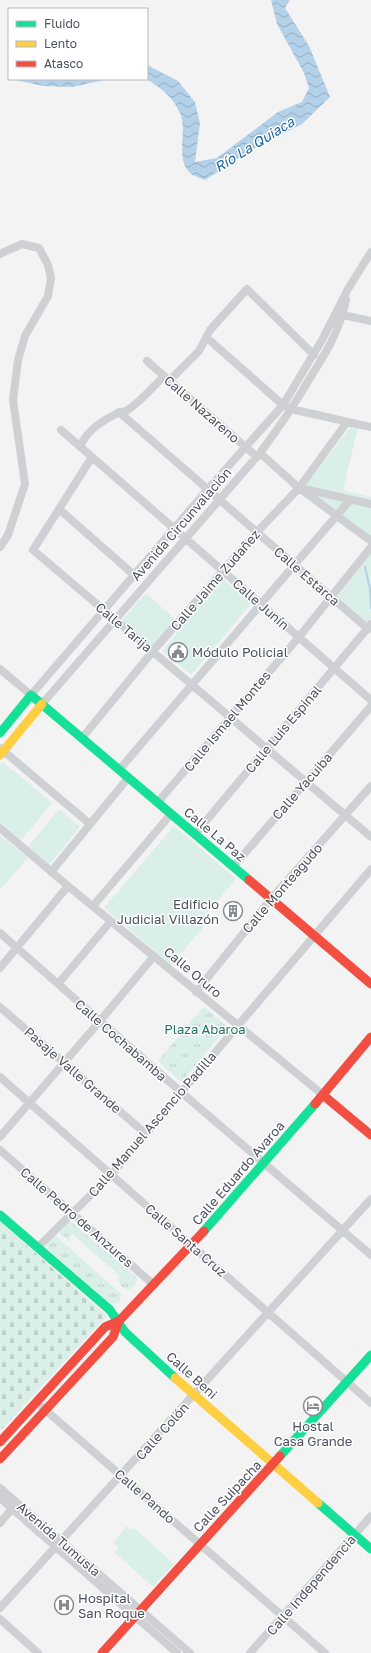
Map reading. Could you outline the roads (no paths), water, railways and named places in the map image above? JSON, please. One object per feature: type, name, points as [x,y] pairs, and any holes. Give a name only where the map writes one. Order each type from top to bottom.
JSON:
[{"type":"main road","name":"Calle La Paz","points":[[31,695],[371,984]]},
{"type":"main road","name":"Avenida Circunvalación","points":[[0,733],[31,695]]},
{"type":"main road","name":"Avenida Circunvalación","points":[[1,751],[42,704]]},
{"type":"main road","name":"Calle Eduardo Avaroa","points":[[0,1459],[113,1337],[119,1321],[192,1246],[371,1038]]},
{"type":"main road","name":"Calle Oruro","points":[[323,1095],[371,1135]]},
{"type":"main road","name":"Calle Beni","points":[[0,1215],[110,1310],[119,1321],[125,1332],[194,1395],[371,1550]]},
{"type":"main road","name":"Calle Eduardo Avaroa","points":[[0,1442],[105,1327],[119,1321]]},
{"type":"main road","name":"Calle Suipacha","points":[[102,1653],[371,1355]]},
{"type":"street","points":[[0,254],[22,244],[39,248],[48,265],[51,278],[48,296],[25,336],[18,360],[13,400],[25,484],[8,535],[0,547]]},
{"type":"street","name":"Avenida Circunvalación","points":[[31,695],[174,528],[283,405],[314,355],[348,289],[371,252]]},
{"type":"street","name":"Avenida Circunvalación","points":[[42,704],[259,455],[291,409],[334,340],[343,315],[348,289]]},
{"type":"street","points":[[80,446],[94,426],[119,412],[125,411],[140,401],[199,351],[203,346],[210,330],[247,290],[314,355]]},
{"type":"street","points":[[343,315],[371,321]]},
{"type":"street","points":[[206,337],[283,405],[291,409],[371,427]]},
{"type":"street","name":"Calle Nazareno","points":[[147,361],[245,447],[259,455],[299,488],[371,541]]},
{"type":"street","name":"Calle Estarca","points":[[119,412],[219,500],[369,627]]},
{"type":"street","name":"Calle Jaime Zudañez","points":[[82,738],[153,652],[223,571],[257,532],[299,488],[347,422]]},
{"type":"street","name":"Calle Junín","points":[[61,430],[371,700]]},
{"type":"street","name":"Calle Tarija","points":[[92,457],[33,550],[371,837]]},
{"type":"street","points":[[299,488],[371,504]]},
{"type":"street","points":[[119,770],[350,500]]},
{"type":"street","points":[[59,509],[134,575]]},
{"type":"street","name":"Calle Ismael Montes","points":[[158,802],[299,637],[371,547]]},
{"type":"street","name":"Calle Luis Espinal","points":[[195,834],[369,627]]},
{"type":"street","points":[[0,668],[31,695]]},
{"type":"street","name":"Calle Yacuiba","points":[[233,866],[371,706]]},
{"type":"street","points":[[1,751],[90,824]]},
{"type":"street","points":[[51,872],[128,778]]},
{"type":"street","name":"Calle Monteagudo","points":[[196,992],[271,899],[371,786]]},
{"type":"street","points":[[93,906],[171,814]]},
{"type":"street","name":"Calle Oruro","points":[[0,828],[237,1026],[323,1095]]},
{"type":"street","name":"Calle Manuel Ascencio Padilla","points":[[38,1248],[111,1175],[371,869]]},
{"type":"street","points":[[0,968],[68,886]]},
{"type":"street","points":[[58,984],[112,921]]},
{"type":"street","name":"Calle Cochabamba","points":[[0,933],[181,1092],[371,1255]]},
{"type":"street","points":[[0,1137],[65,1063],[154,956]]},
{"type":"street","name":"Pasaje Valle Grande","points":[[0,1007],[146,1134]]},
{"type":"street","name":"Calle Santa Cruz","points":[[0,1077],[371,1403]]},
{"type":"street","name":"Calle Pedro de Anzures","points":[[0,1150],[154,1284]]},
{"type":"street","name":"Calle Colón","points":[[0,1608],[371,1200]]},
{"type":"street","name":"Calle Pando","points":[[37,1402],[325,1653]]},
{"type":"street","name":"Avenida Tumusla","points":[[0,1488],[15,1506],[101,1581],[138,1613],[190,1653]]},
{"type":"street","name":"Avenida Tumusla","points":[[0,1498],[15,1506]]},
{"type":"street","points":[[0,1523],[15,1506]]},
{"type":"street","name":"Calle Independencia","points":[[250,1653],[371,1516]]},
{"type":"street","name":"Avenida Tumusla","points":[[138,1613],[177,1653]]},
{"type":"street","points":[[0,1619],[38,1653]]},
{"type":"water","name":"Río La Quiaca","points":[[271,0],[290,0],[285,8],[309,46],[330,97],[302,124],[253,149],[205,180],[192,175],[185,166],[183,159],[183,128],[180,113],[174,102],[166,93],[148,80],[148,66],[178,81],[195,102],[200,123],[195,162],[217,158],[278,112],[302,102],[309,88],[304,73],[277,24]]},
{"type":"water","points":[[16,80],[104,80],[72,87],[43,86]]},
{"type":"waterway","points":[[365,567],[370,589],[371,608]]},
{"type":"place","name":"Módulo Policial","points":[[178,652]]},
{"type":"place","name":"Edificio Judicial Villazón","points":[[233,911]]},
{"type":"place","name":"Hostal Casa Grande","points":[[313,1406]]},
{"type":"place","name":"Hospital San Roque","points":[[64,1605]]},
{"type":"park label","name":"Plaza Abaroa","points":[[205,1029]]}]
